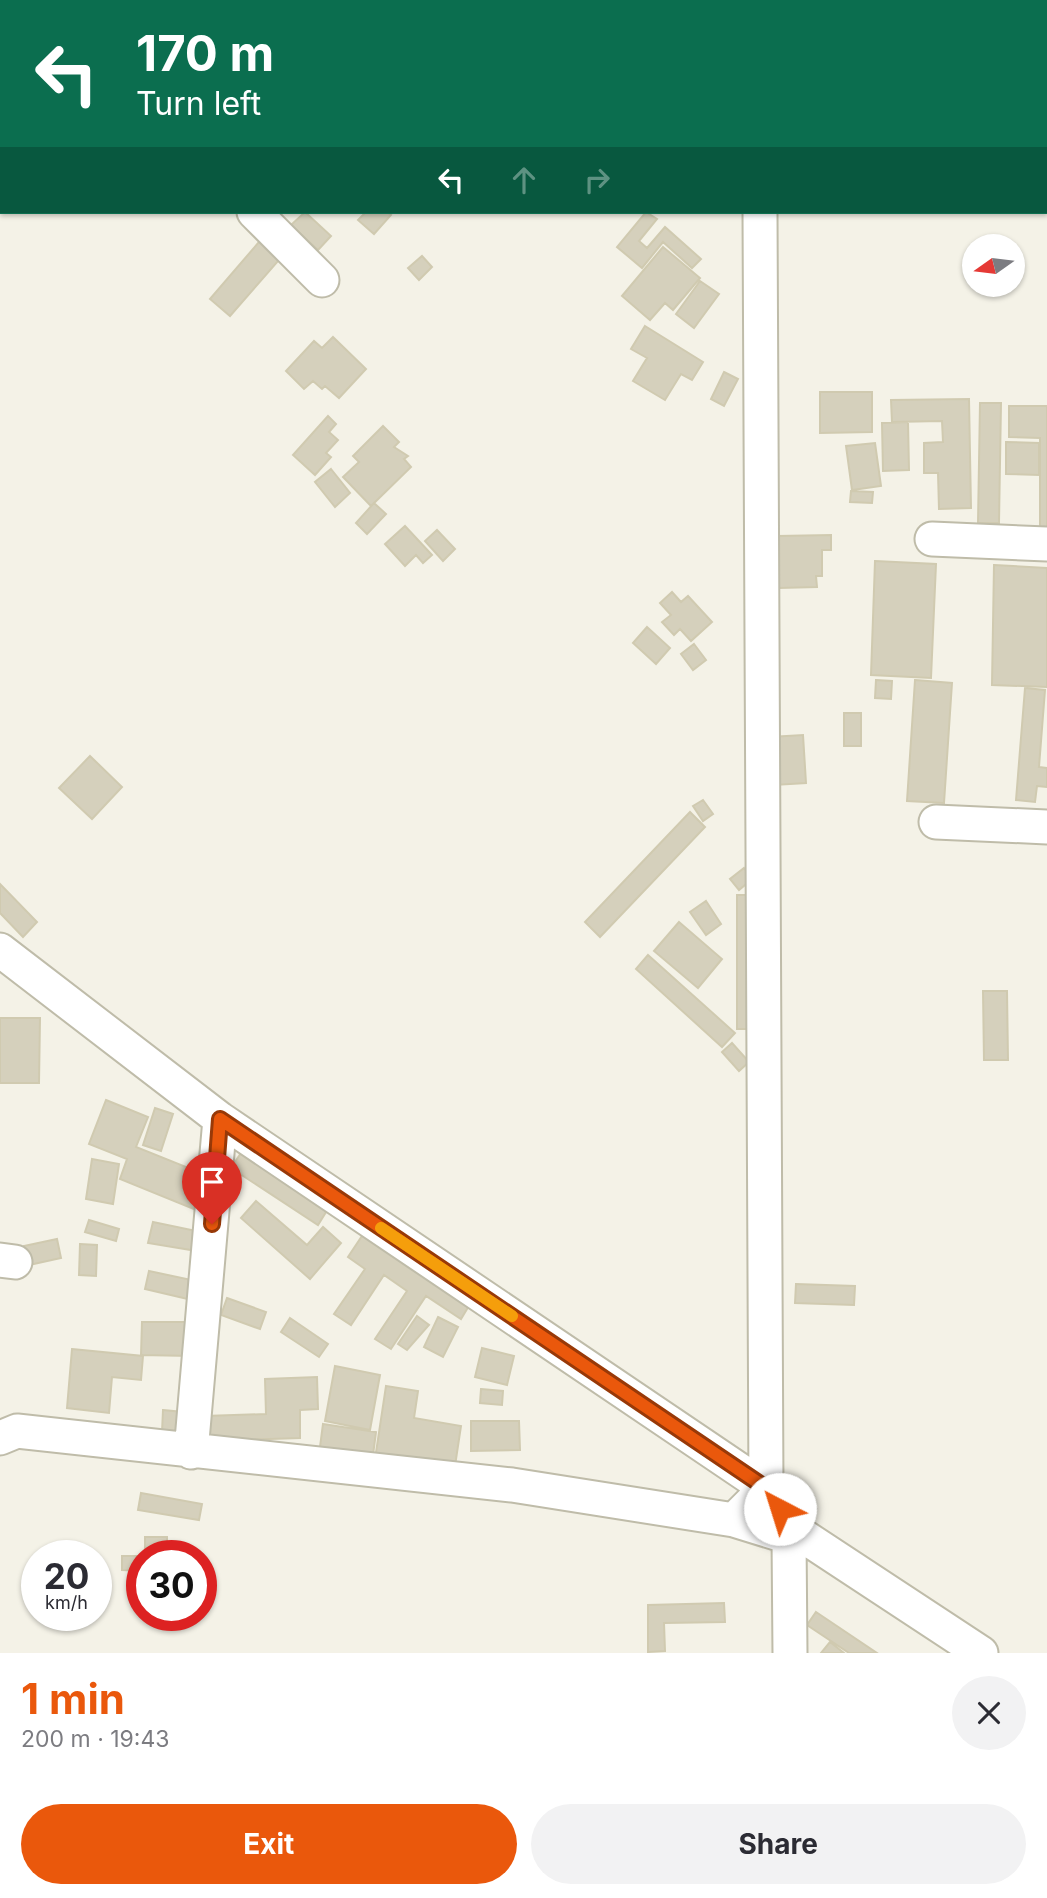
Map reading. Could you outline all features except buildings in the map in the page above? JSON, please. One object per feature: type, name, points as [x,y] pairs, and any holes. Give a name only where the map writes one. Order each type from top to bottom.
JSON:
[{"type":"street","points":[[256,214],[322,280]]},
{"type":"street","points":[[734,1520],[766,1488],[760,214]]},
{"type":"street","points":[[932,539],[1047,544]]},
{"type":"street","points":[[936,822],[1047,827]]},
{"type":"street","points":[[9,962],[220,1119],[766,1488],[792,1534],[790,1653]]},
{"type":"street","points":[[191,1452],[220,1119]]},
{"type":"street","points":[[0,1438],[17,1431],[512,1485],[734,1520],[792,1534],[981,1653]]},
{"type":"slow traffic","points":[[381,1228],[512,1316]]},
{"type":"route","points":[[212,1224],[220,1119],[766,1488],[780,1509]]}]
